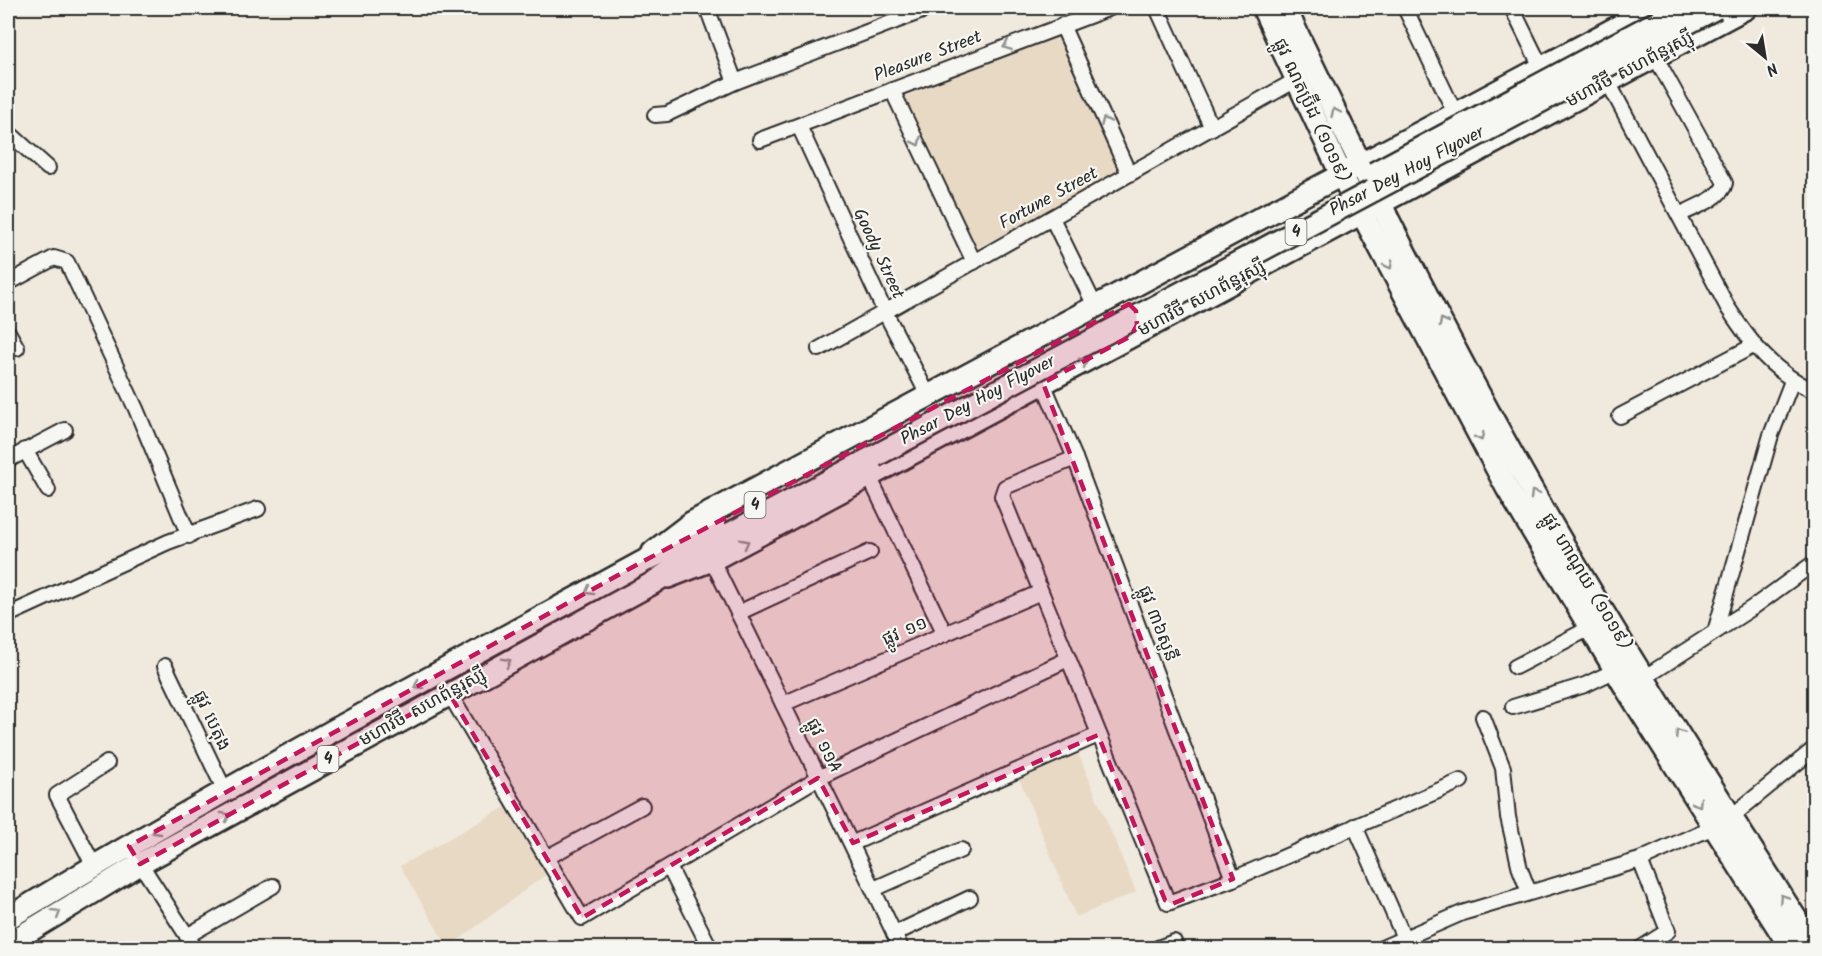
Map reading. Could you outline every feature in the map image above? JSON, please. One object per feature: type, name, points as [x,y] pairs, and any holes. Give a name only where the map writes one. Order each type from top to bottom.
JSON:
[{"type":"main road","name":"ផ្លូវ ណតប្រ៊ីដ (១០១៩)","points":[[1263,8],[1296,80],[1350,169],[1370,208]]},
{"type":"main road","name":"ផ្លូវ ណតប្រ៊ីដ (១០១៩)","points":[[1285,8],[1350,169]]},
{"type":"main road","name":"មហាវិថី សហព័ន្ធរុស្ស៊ី","points":[[640,563],[691,523],[1653,8]]},
{"type":"main road","name":"Phsar Dey Hoy Flyover","points":[[872,450],[1683,8]]},
{"type":"main road","name":"Phsar Dey Hoy Flyover","points":[[872,450],[1716,8]]},
{"type":"main road","name":"មហាវិថី សហព័ន្ធរុស្ស៊ី","points":[[8,944],[140,864],[449,693],[654,583],[712,560],[1746,8]]},
{"type":"main road","points":[[1541,67],[1534,79],[1536,94],[1546,104],[1563,106]]},
{"type":"main road","name":"ផ្លូវ ហាណូយ (១០១៩)","points":[[1370,208],[1507,488],[1590,628],[1731,817],[1815,947]]},
{"type":"main road","name":"ផ្លូវ ហាណូយ (១០១៩)","points":[[1370,208],[1525,478],[1629,679],[1713,827],[1791,948]]},
{"type":"main road","points":[[1103,302],[1125,300],[1136,311],[1137,325],[1131,336]]},
{"type":"main road","name":"មហាវិថី សហព័ន្ធរុស្ស៊ី","points":[[8,918],[93,866],[225,791],[640,563],[872,450]]},
{"type":"main road","name":"មហាវិថី សហព័ន្ធរុស្ស៊ី","points":[[654,583],[707,546],[872,450]]},
{"type":"street","points":[[707,8],[735,82]]},
{"type":"street","points":[[655,116],[667,114],[735,82],[930,8]]},
{"type":"street","name":"Pleasure Street","points":[[760,140],[1110,8]]},
{"type":"street","points":[[1157,8],[1212,128]]},
{"type":"street","points":[[1405,8],[1455,113]]},
{"type":"street","points":[[1512,8],[1541,67]]},
{"type":"street","points":[[1062,25],[1129,174]]},
{"type":"street","points":[[1656,56],[1725,183],[1722,191],[1679,215]]},
{"type":"street","name":"Fortune Street","points":[[819,349],[1296,80]]},
{"type":"street","points":[[1608,82],[1728,308],[1753,346],[1792,381],[1815,391]]},
{"type":"street","points":[[892,90],[974,262]]},
{"type":"street","name":"Goody Street","points":[[799,126],[885,312],[928,395]]},
{"type":"street","points":[[8,132],[48,168]]},
{"type":"street","points":[[1052,218],[1103,302]]},
{"type":"street","points":[[8,283],[54,258],[67,262],[136,409],[189,536]]},
{"type":"street","points":[[8,332],[18,348]]},
{"type":"street","points":[[1620,417],[1753,346]]},
{"type":"street","points":[[1715,632],[1770,435],[1792,381]]},
{"type":"street","name":"ផ្លូវ ៣៦សូនី","points":[[1043,384],[1075,458],[1233,879]]},
{"type":"street","points":[[8,460],[65,430]]},
{"type":"street","points":[[25,450],[48,490]]},
{"type":"street","points":[[1075,458],[1005,487],[1002,491],[1165,900],[1172,904],[1461,781]]},
{"type":"street","points":[[869,477],[945,634]]},
{"type":"street","points":[[8,615],[168,542],[258,509]]},
{"type":"street","points":[[738,613],[870,552]]},
{"type":"street","name":"ផ្លូវ ១១A","points":[[712,560],[818,778],[853,843],[902,948]]},
{"type":"street","points":[[1513,707],[1585,685],[1629,679],[1715,632],[1815,563]]},
{"type":"street","name":"ផ្លូវ ១១","points":[[783,704],[1041,592]]},
{"type":"street","points":[[1515,667],[1590,628]]},
{"type":"street","points":[[449,693],[582,918],[818,778],[1068,659]]},
{"type":"street","name":"ផ្លូវ បេតុង","points":[[165,666],[225,791]]},
{"type":"street","points":[[1483,717],[1503,768],[1508,817],[1520,869],[1529,892]]},
{"type":"street","points":[[853,843],[1098,735]]},
{"type":"street","points":[[1731,817],[1815,749]]},
{"type":"street","points":[[93,866],[57,795],[107,763]]},
{"type":"street","points":[[546,858],[642,806]]},
{"type":"street","points":[[1356,826],[1404,938]]},
{"type":"street","points":[[1382,948],[1462,913],[1640,860],[1713,827]]},
{"type":"street","points":[[129,846],[195,948]]},
{"type":"street","points":[[874,889],[961,849]]},
{"type":"street","points":[[1640,860],[1668,931],[1641,948]]},
{"type":"street","points":[[669,867],[710,948]]},
{"type":"street","points":[[187,936],[273,886]]},
{"type":"street","points":[[894,934],[970,898]]},
{"type":"street","points":[[1158,948],[1174,942]]},
{"type":"highlighted area","points":[[1129,304],[1136,311],[1137,325],[1131,336],[1043,383],[1233,879],[1172,904],[1165,900],[1098,735],[853,843],[818,778],[582,918],[449,693],[140,864],[129,846],[640,563]]},
{"type":"shaded area","points":[[1067,25],[1133,174],[961,255],[891,103]]},
{"type":"shaded area","points":[[1076,748],[1136,892],[1076,917],[1017,773]]},
{"type":"shaded area","points":[[511,804],[549,872],[448,948],[400,866]]}]
